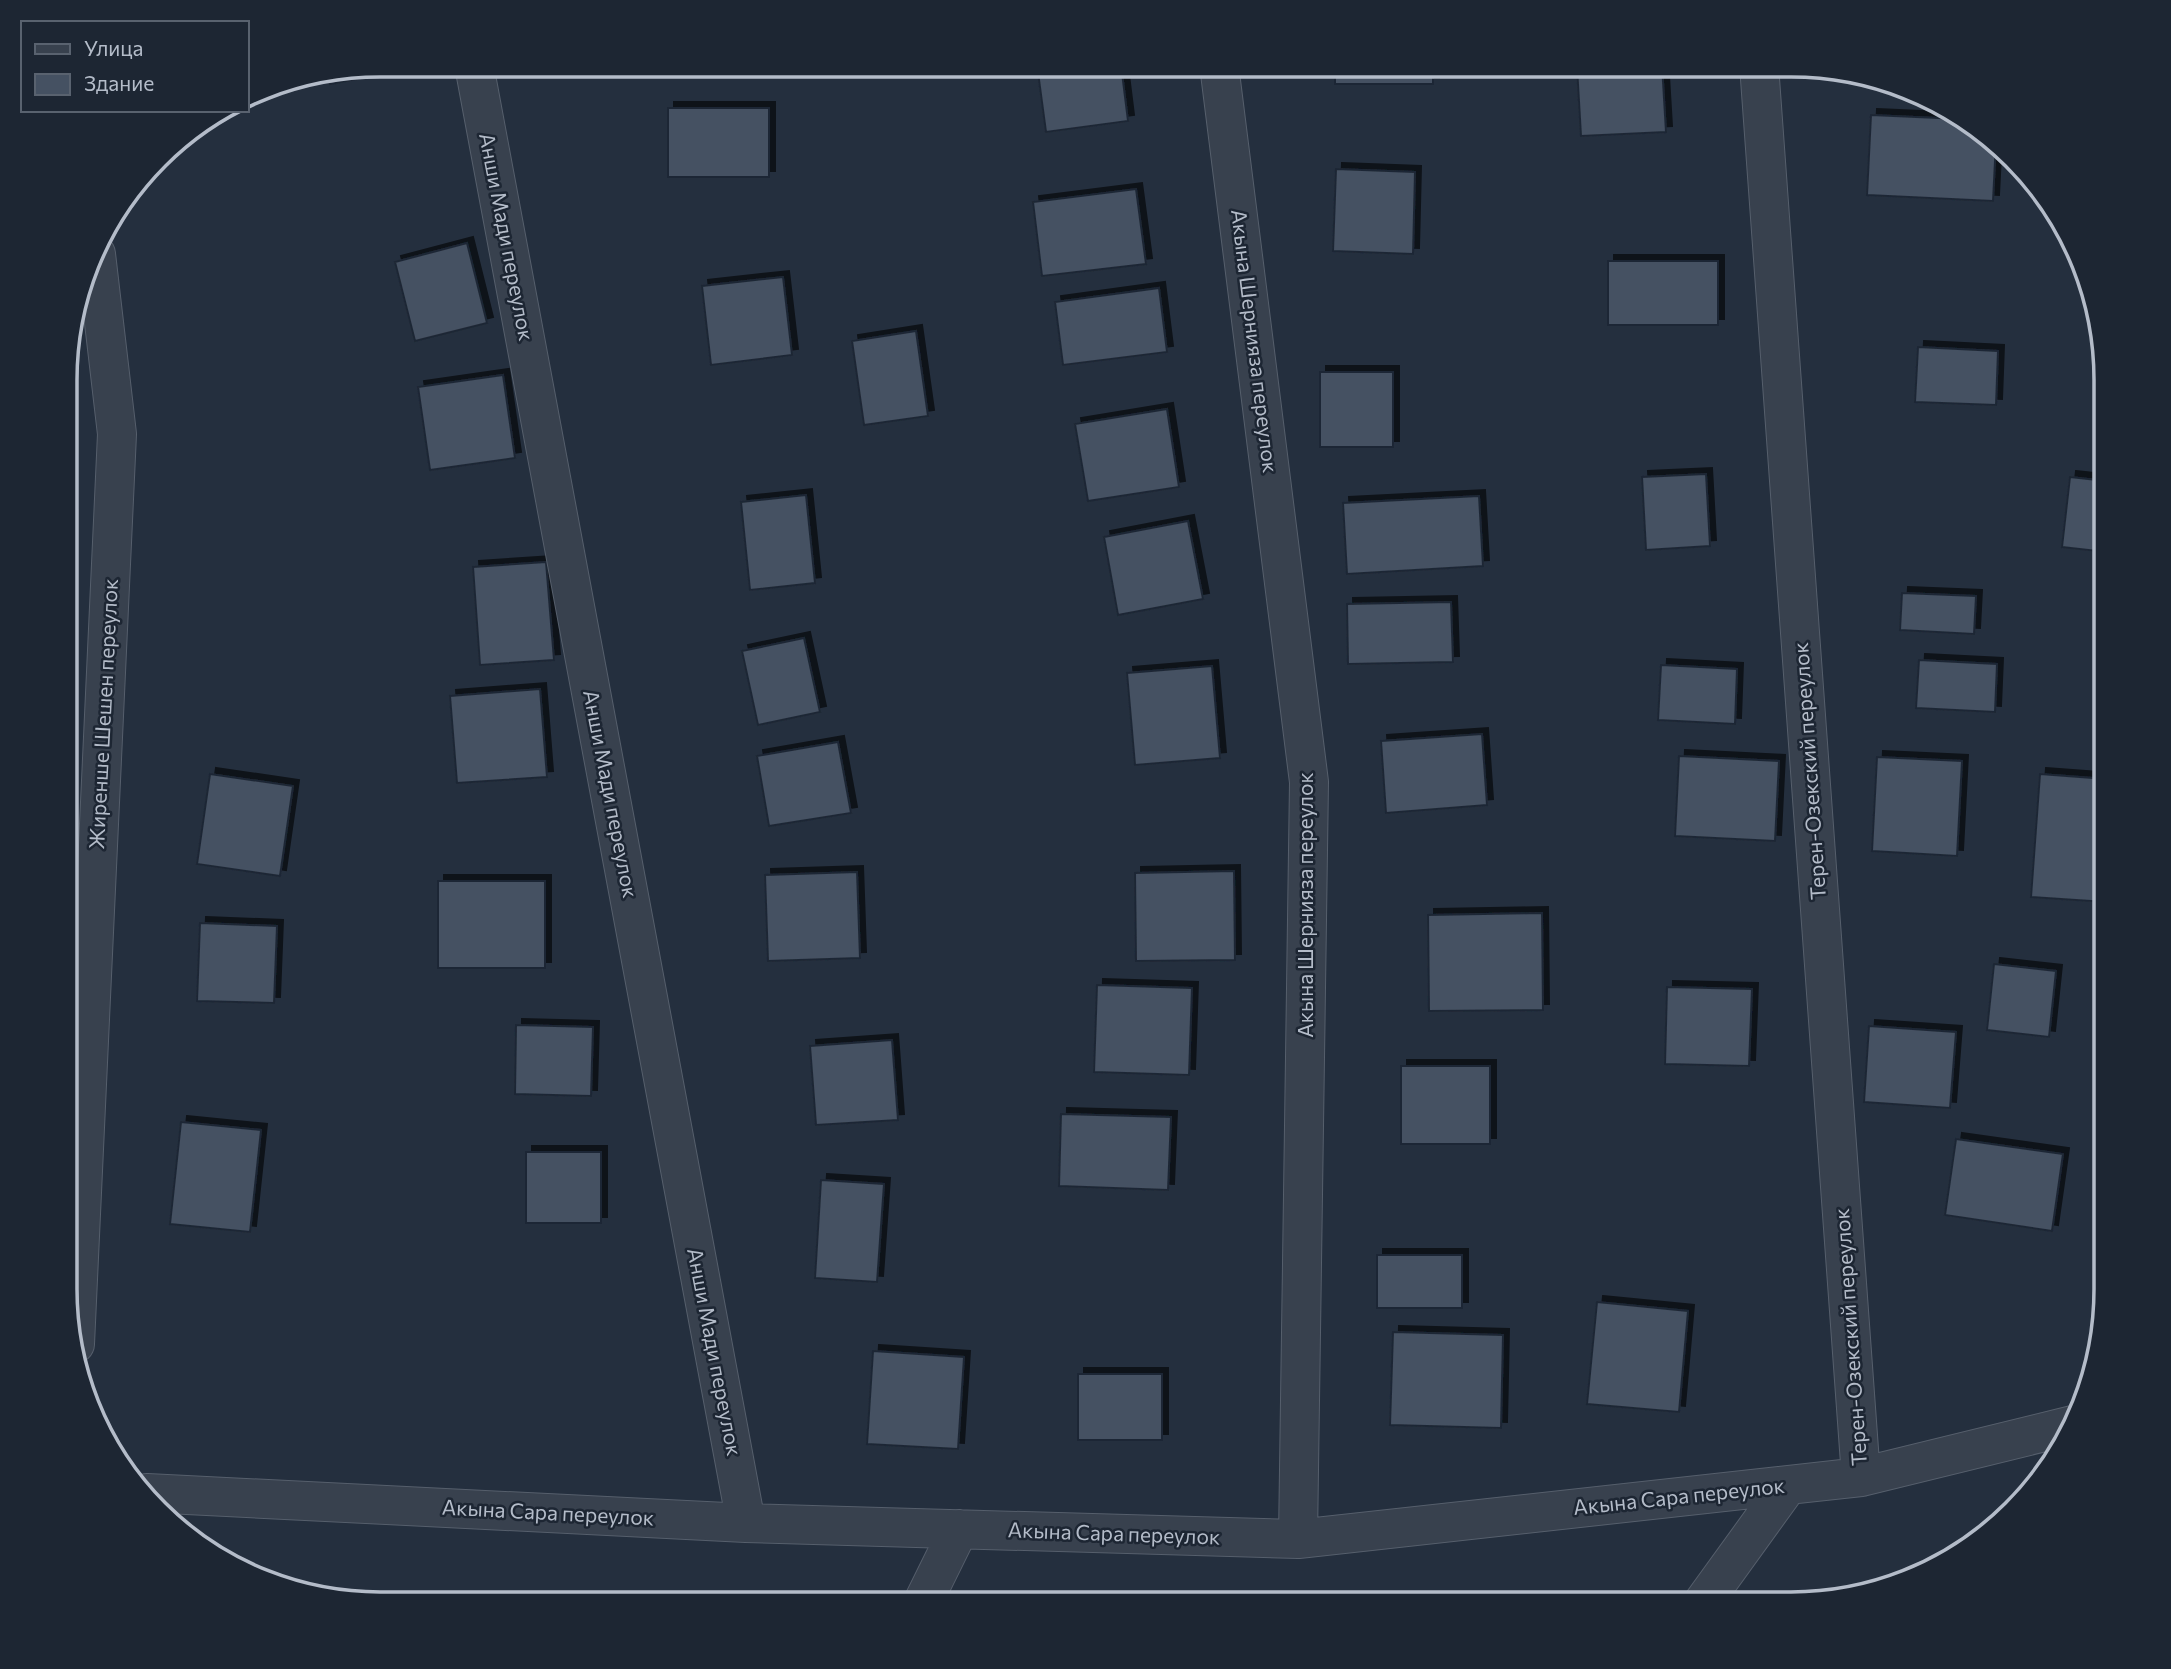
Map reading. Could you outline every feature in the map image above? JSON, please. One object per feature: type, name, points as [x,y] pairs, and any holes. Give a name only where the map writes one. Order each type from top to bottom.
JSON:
[{"type":"street","name":"Анши Мади переулок","points":[[476,77],[746,1523]]},
{"type":"street","name":"Акына Шернияза переулок","points":[[1221,77],[1309,782],[1298,1539]]},
{"type":"street","name":"Терен-Озекский переулок","points":[[1760,77],[1861,1477]]},
{"type":"street","name":"Жиренше Шешен переулок","points":[[77,1295],[117,434],[98,270]]},
{"type":"street","name":"Акына Сара переулок","points":[[156,1493],[746,1523],[1298,1539],[1861,1477],[2060,1428]]},
{"type":"street","points":[[1711,1592],[1788,1485]]},
{"type":"street","points":[[928,1592],[959,1529]]},
{"type":"building","points":[[1039,77],[1122,77],[1128,121],[1046,132]]},
{"type":"building","points":[[1335,77],[1433,77],[1433,84],[1335,84]]},
{"type":"building","points":[[1578,77],[1663,77],[1666,132],[1581,136]]},
{"type":"building","points":[[362,78],[330,84],[329,82]]},
{"type":"building","points":[[668,108],[769,108],[769,177],[668,177]]},
{"type":"building","points":[[1871,115],[1943,118],[1995,156],[1993,201],[1867,195]]},
{"type":"building","points":[[1336,169],[1415,172],[1413,254],[1333,251]]},
{"type":"building","points":[[1136,189],[1146,264],[1042,276],[1033,202]]},
{"type":"building","points":[[467,243],[487,323],[415,341],[395,262]]},
{"type":"building","points":[[1608,261],[1718,261],[1718,325],[1608,325]]},
{"type":"building","points":[[783,277],[792,355],[711,365],[702,286]]},
{"type":"building","points":[[1159,288],[1167,352],[1063,365],[1055,302]]},
{"type":"building","points":[[916,331],[928,416],[864,425],[852,341]]},
{"type":"building","points":[[1918,347],[1998,351],[1996,405],[1915,402]]},
{"type":"building","points":[[1320,372],[1393,372],[1393,447],[1320,447]]},
{"type":"building","points":[[503,375],[515,458],[430,470],[418,387]]},
{"type":"building","points":[[1167,409],[1179,487],[1088,501],[1075,424]]},
{"type":"building","points":[[1706,474],[1710,546],[1646,550],[1642,477]]},
{"type":"building","points":[[2070,477],[2094,480],[2094,551],[2062,547]]},
{"type":"building","points":[[806,495],[815,583],[750,590],[741,502]]},
{"type":"building","points":[[1479,496],[1483,566],[1347,574],[1343,503]]},
{"type":"building","points":[[1188,521],[1203,599],[1118,615],[1104,537]]},
{"type":"building","points":[[546,562],[554,660],[480,665],[473,567]]},
{"type":"building","points":[[1902,593],[1976,596],[1974,634],[1900,630]]},
{"type":"building","points":[[1451,602],[1453,662],[1348,664],[1347,604]]},
{"type":"building","points":[[804,638],[820,712],[758,725],[742,651]]},
{"type":"building","points":[[1919,660],[1997,664],[1995,712],[1916,708]]},
{"type":"building","points":[[1661,665],[1737,669],[1735,724],[1658,720]]},
{"type":"building","points":[[1212,666],[1220,758],[1135,765],[1127,673]]},
{"type":"building","points":[[540,689],[547,777],[457,783],[450,696]]},
{"type":"building","points":[[1482,734],[1487,805],[1386,813],[1381,741]]},
{"type":"building","points":[[838,742],[851,813],[769,826],[757,756]]},
{"type":"building","points":[[1679,756],[1779,761],[1775,841],[1675,836]]},
{"type":"building","points":[[1877,757],[1962,761],[1957,856],[1872,851]]},
{"type":"building","points":[[210,774],[293,786],[280,876],[197,864]]},
{"type":"building","points":[[2040,774],[2094,778],[2094,901],[2031,897]]},
{"type":"building","points":[[1234,871],[1235,960],[1136,961],[1135,873]]},
{"type":"building","points":[[857,872],[860,958],[768,961],[765,875]]},
{"type":"building","points":[[438,881],[545,881],[545,968],[438,968]]},
{"type":"building","points":[[1542,913],[1543,1010],[1429,1011],[1428,915]]},
{"type":"building","points":[[200,923],[277,926],[274,1003],[197,1001]]},
{"type":"building","points":[[1994,964],[2056,971],[2049,1037],[1987,1030]]},
{"type":"building","points":[[1097,985],[1192,988],[1189,1075],[1094,1072]]},
{"type":"building","points":[[1667,987],[1752,989],[1749,1066],[1665,1064]]},
{"type":"building","points":[[516,1025],[593,1027],[591,1096],[515,1094]]},
{"type":"building","points":[[1869,1026],[1956,1032],[1950,1108],[1864,1102]]},
{"type":"building","points":[[892,1040],[898,1120],[816,1125],[810,1046]]},
{"type":"building","points":[[1401,1066],[1490,1066],[1490,1144],[1401,1144]]},
{"type":"building","points":[[1061,1114],[1171,1117],[1168,1190],[1059,1186]]},
{"type":"building","points":[[181,1122],[261,1130],[250,1232],[170,1224]]},
{"type":"building","points":[[1956,1139],[2063,1154],[2052,1231],[1945,1215]]},
{"type":"building","points":[[526,1152],[601,1152],[601,1223],[526,1223]]},
{"type":"building","points":[[821,1180],[884,1184],[877,1282],[815,1278]]},
{"type":"building","points":[[1377,1255],[1462,1255],[1462,1308],[1377,1308]]},
{"type":"building","points":[[1597,1302],[1688,1311],[1679,1412],[1587,1404]]},
{"type":"building","points":[[1393,1332],[1503,1335],[1501,1428],[1390,1425]]},
{"type":"building","points":[[873,1351],[964,1357],[958,1449],[867,1444]]},
{"type":"building","points":[[1078,1374],[1162,1374],[1162,1440],[1078,1440]]}]
